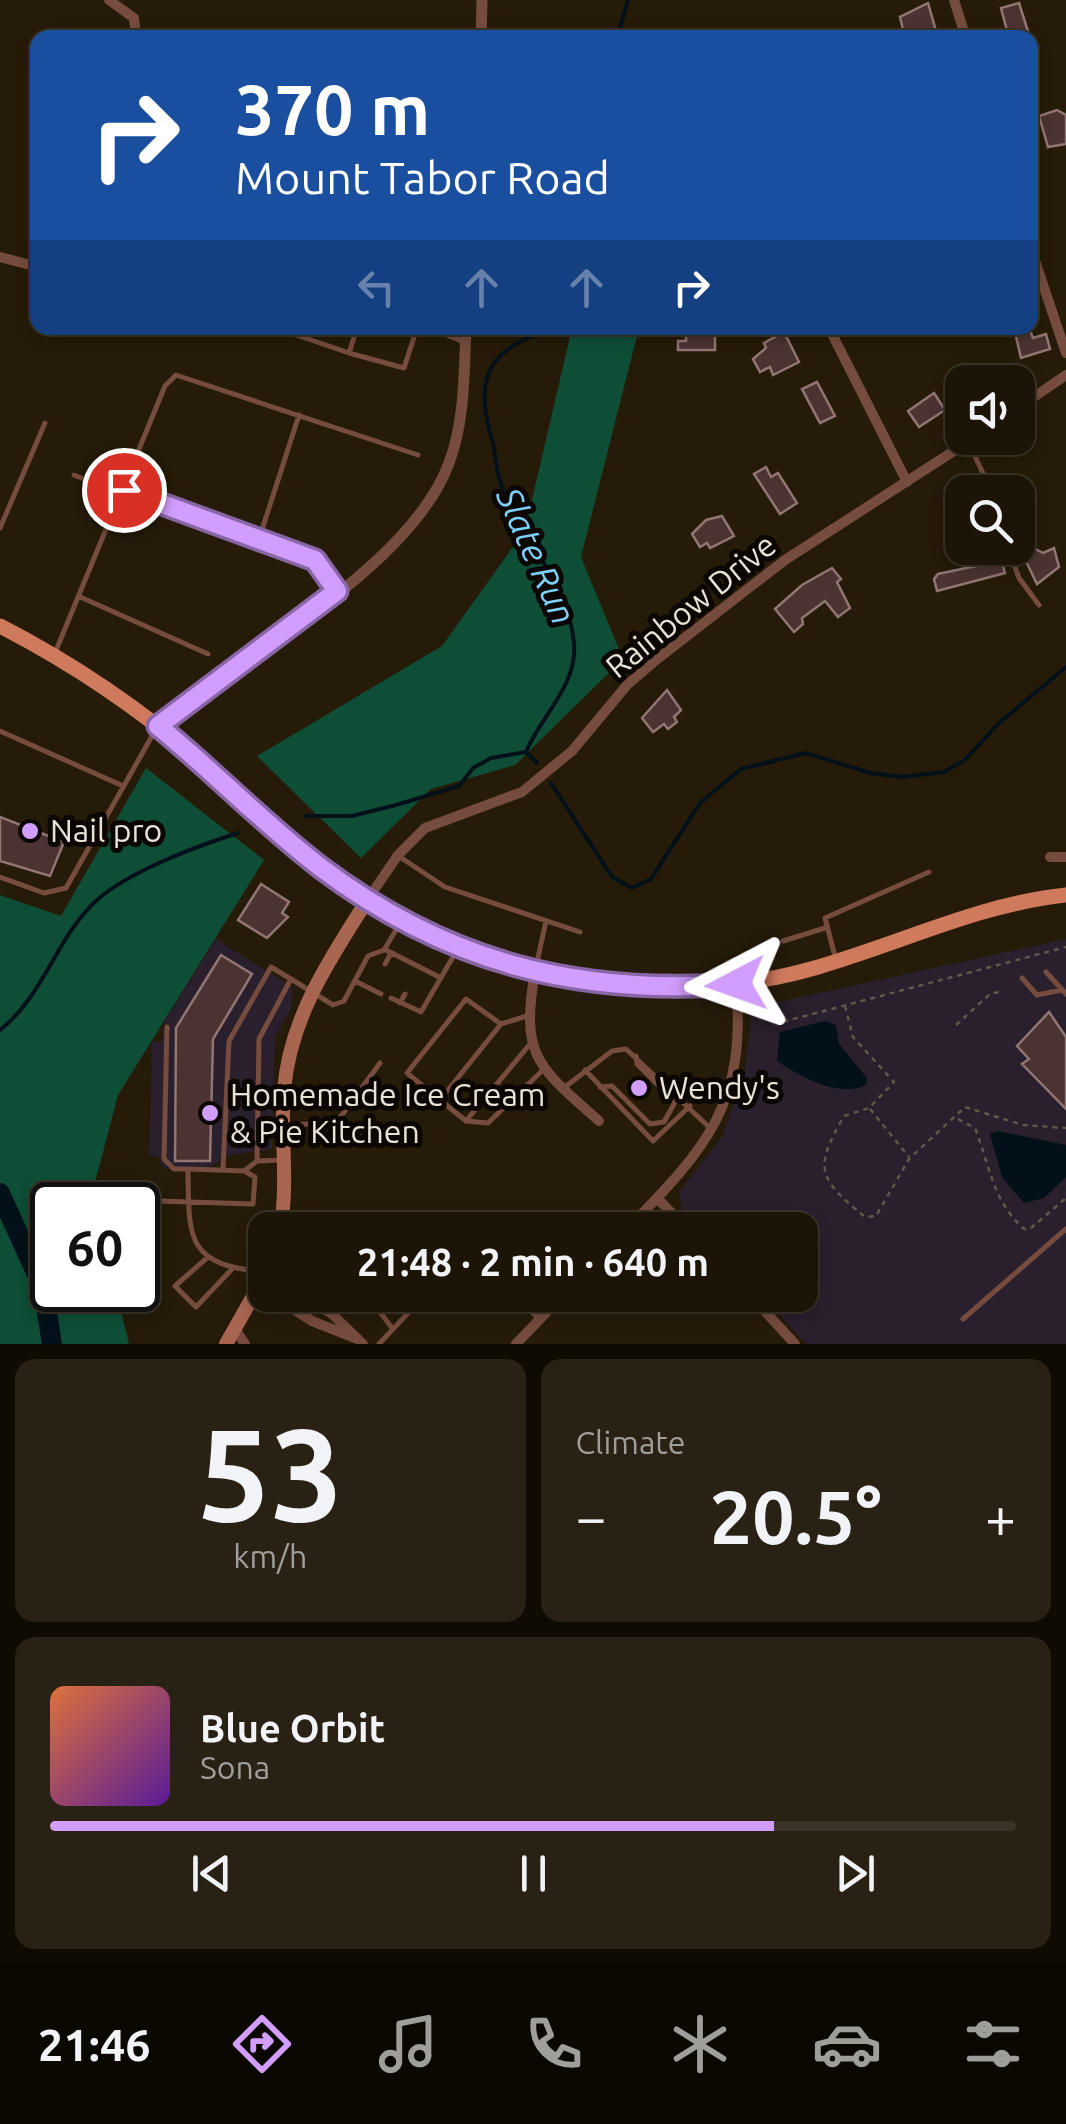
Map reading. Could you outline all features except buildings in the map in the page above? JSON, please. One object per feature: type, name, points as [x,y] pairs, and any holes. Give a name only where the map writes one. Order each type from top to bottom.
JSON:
[{"type":"main road","points":[[0,626],[54,655],[158,726],[297,848],[368,900],[458,948],[535,972],[619,987],[736,984],[837,963],[998,909],[1066,896]]},
{"type":"main road","points":[[281,1212],[290,1051],[310,994],[368,900]]},
{"type":"main road","points":[[226,1344],[248,1310]]},
{"type":"street","points":[[108,0],[134,18],[135,30]]},
{"type":"street","points":[[481,30],[482,0]]},
{"type":"street","points":[[954,0],[963,30]]},
{"type":"street","points":[[0,257],[30,265]]},
{"type":"street","points":[[1038,270],[1066,354]]},
{"type":"street","points":[[158,726],[404,536],[440,486],[457,439],[466,335]]},
{"type":"street","points":[[833,335],[907,482]]},
{"type":"street","points":[[1035,396],[1066,375]]},
{"type":"street","name":"Rainbow Drive","points":[[368,900],[398,855],[425,828],[522,792],[572,751],[626,685],[656,660],[785,560],[948,455]]},
{"type":"street","points":[[1050,856],[1066,857]]},
{"type":"street","points":[[535,972],[527,1016],[530,1044],[562,1089],[599,1121]]},
{"type":"street","points":[[643,1212],[713,1131],[732,1087],[738,1059],[736,984]]},
{"type":"street","points":[[656,1198],[670,1212]]},
{"type":"street","points":[[301,1312],[356,1342]]},
{"type":"street","points":[[329,1312],[356,1342]]},
{"type":"street","points":[[516,1344],[546,1312]]},
{"type":"street","points":[[764,1312],[789,1342]]},
{"type":"street","points":[[236,1329],[245,1344]]},
{"type":"lane","points":[[297,335],[404,368],[414,335]]},
{"type":"lane","points":[[348,352],[354,335]]},
{"type":"lane","points":[[448,335],[465,342]]},
{"type":"lane","points":[[54,655],[164,386],[176,376],[418,455]]},
{"type":"lane","points":[[260,536],[299,415]]},
{"type":"lane","points":[[0,528],[44,423]]},
{"type":"lane","points":[[74,475],[260,536],[315,560],[337,591]]},
{"type":"lane","points":[[1014,565],[1039,605]]},
{"type":"lane","points":[[78,596],[208,654]]},
{"type":"lane","points":[[0,877],[44,894],[66,888],[158,726]]},
{"type":"lane","points":[[0,731],[123,786]]},
{"type":"lane","points":[[398,855],[445,887],[580,932]]},
{"type":"lane","points":[[837,963],[825,928],[826,918],[835,910],[929,872]]},
{"type":"lane","points":[[385,964],[402,920]]},
{"type":"lane","points":[[535,972],[546,921]]},
{"type":"lane","points":[[783,941],[825,928]]},
{"type":"lane","points":[[391,998],[421,1012],[458,948]]},
{"type":"lane","points":[[223,1170],[229,1041],[271,967],[333,1005],[344,1001],[368,956],[388,952],[441,978]]},
{"type":"lane","points":[[398,970],[404,960]]},
{"type":"lane","points":[[413,978],[419,967]]},
{"type":"lane","points":[[1046,972],[1064,992]]},
{"type":"lane","points":[[1022,978],[1037,996],[1064,992]]},
{"type":"lane","points":[[257,1161],[259,1039],[291,979]]},
{"type":"lane","points":[[372,989],[376,980]]},
{"type":"lane","points":[[355,981],[381,994]]},
{"type":"lane","points":[[400,1002],[405,994]]},
{"type":"lane","points":[[502,1024],[466,999],[407,1073],[466,1121],[488,1123],[545,1068]]},
{"type":"lane","points":[[440,1100],[502,1024],[527,1016]]},
{"type":"lane","points":[[160,1202],[253,1204],[255,1178],[244,1171],[174,1169],[164,1159],[167,1028]]},
{"type":"lane","points":[[466,1121],[530,1044]]},
{"type":"lane","points":[[562,1089],[612,1051],[626,1049],[713,1131]]},
{"type":"lane","points":[[600,1087],[612,1086],[650,1124],[664,1122],[675,1102],[637,1064],[636,1055]]},
{"type":"lane","points":[[284,1125],[336,1122],[380,1063]]},
{"type":"lane","points":[[585,1070],[653,1141],[690,1106]]},
{"type":"lane","points":[[244,1171],[257,1161],[285,1160]]},
{"type":"lane","points":[[188,1170],[189,1232],[208,1256],[248,1276]]},
{"type":"lane","points":[[963,1319],[1066,1229]]},
{"type":"lane","points":[[208,1256],[175,1286],[196,1307],[232,1269]]},
{"type":"lane","points":[[380,1312],[392,1328]]},
{"type":"lane","points":[[378,1344],[408,1312]]},
{"type":"lane","points":[[532,1312],[539,1319]]},
{"type":"path","points":[[756,1008],[786,1021],[1066,946]]},
{"type":"path","points":[[956,1025],[990,994],[1002,990]]},
{"type":"path","points":[[845,1006],[853,1037],[894,1082],[869,1108],[844,1116],[823,1156],[824,1175],[862,1215],[872,1218],[909,1159],[968,1107],[1001,1120],[1066,1128]]},
{"type":"path","points":[[869,1108],[909,1159]]},
{"type":"path","points":[[956,1118],[975,1128],[1000,1202],[1024,1229],[1030,1229],[1066,1198]]},
{"type":"shaded area","points":[[216,939],[293,987],[291,1010],[275,1037],[272,1149],[230,1155],[210,1167],[163,1169],[159,1157],[149,1156],[152,1042],[162,1041],[165,1021]]},
{"type":"shaded area","points":[[1066,939],[1066,1344],[806,1344],[777,1312],[818,1312],[818,1212],[686,1212],[679,1192],[722,1137],[745,1072],[752,1008]]},
{"type":"shaded area","points":[[825,1021],[836,1025],[839,1044],[867,1078],[866,1085],[856,1089],[833,1088],[777,1061],[780,1032]]},
{"type":"shaded area","points":[[997,1131],[1066,1145],[1066,1177],[1044,1198],[1024,1203],[1002,1177],[990,1134]]},
{"type":"green space","points":[[570,335],[637,335],[581,557],[623,659],[515,765],[431,789],[361,858],[257,756],[442,646],[525,530]]},
{"type":"green space","points":[[146,768],[264,860],[118,1095],[95,1182],[30,1182],[30,1312],[121,1312],[129,1344],[0,1344],[0,895],[61,916]]},
{"type":"waterway","name":"Slate Run","points":[[619,30],[628,0]]},
{"type":"waterway","name":"Slate Run","points":[[526,752],[564,687],[574,659],[574,643],[554,580],[501,484],[485,398],[486,381],[501,355],[536,335]]},
{"type":"waterway","points":[[551,783],[612,877],[632,888],[651,879],[700,803],[741,769],[806,753],[870,773],[903,777],[944,772],[965,760],[999,723],[1066,667]]},
{"type":"waterway","points":[[305,816],[352,816],[459,786],[473,768],[491,758],[526,752],[537,763]]},
{"type":"waterway","points":[[0,1030],[28,1001],[71,931],[97,900],[145,869],[238,833]]},
{"type":"waterway","points":[[0,1193],[43,1288],[52,1344]]},
{"type":"place","name":"Nail pro","points":[[30,831]]},
{"type":"place","name":"Wendy's","points":[[639,1088]]},
{"type":"place","name":"Homemade Ice Cream & Pie Kitchen","points":[[210,1113]]},
{"type":"route","points":[[124,490],[260,536],[315,560],[337,591],[158,726],[320,867],[430,935],[498,962],[546,975],[619,987],[736,984]]}]
